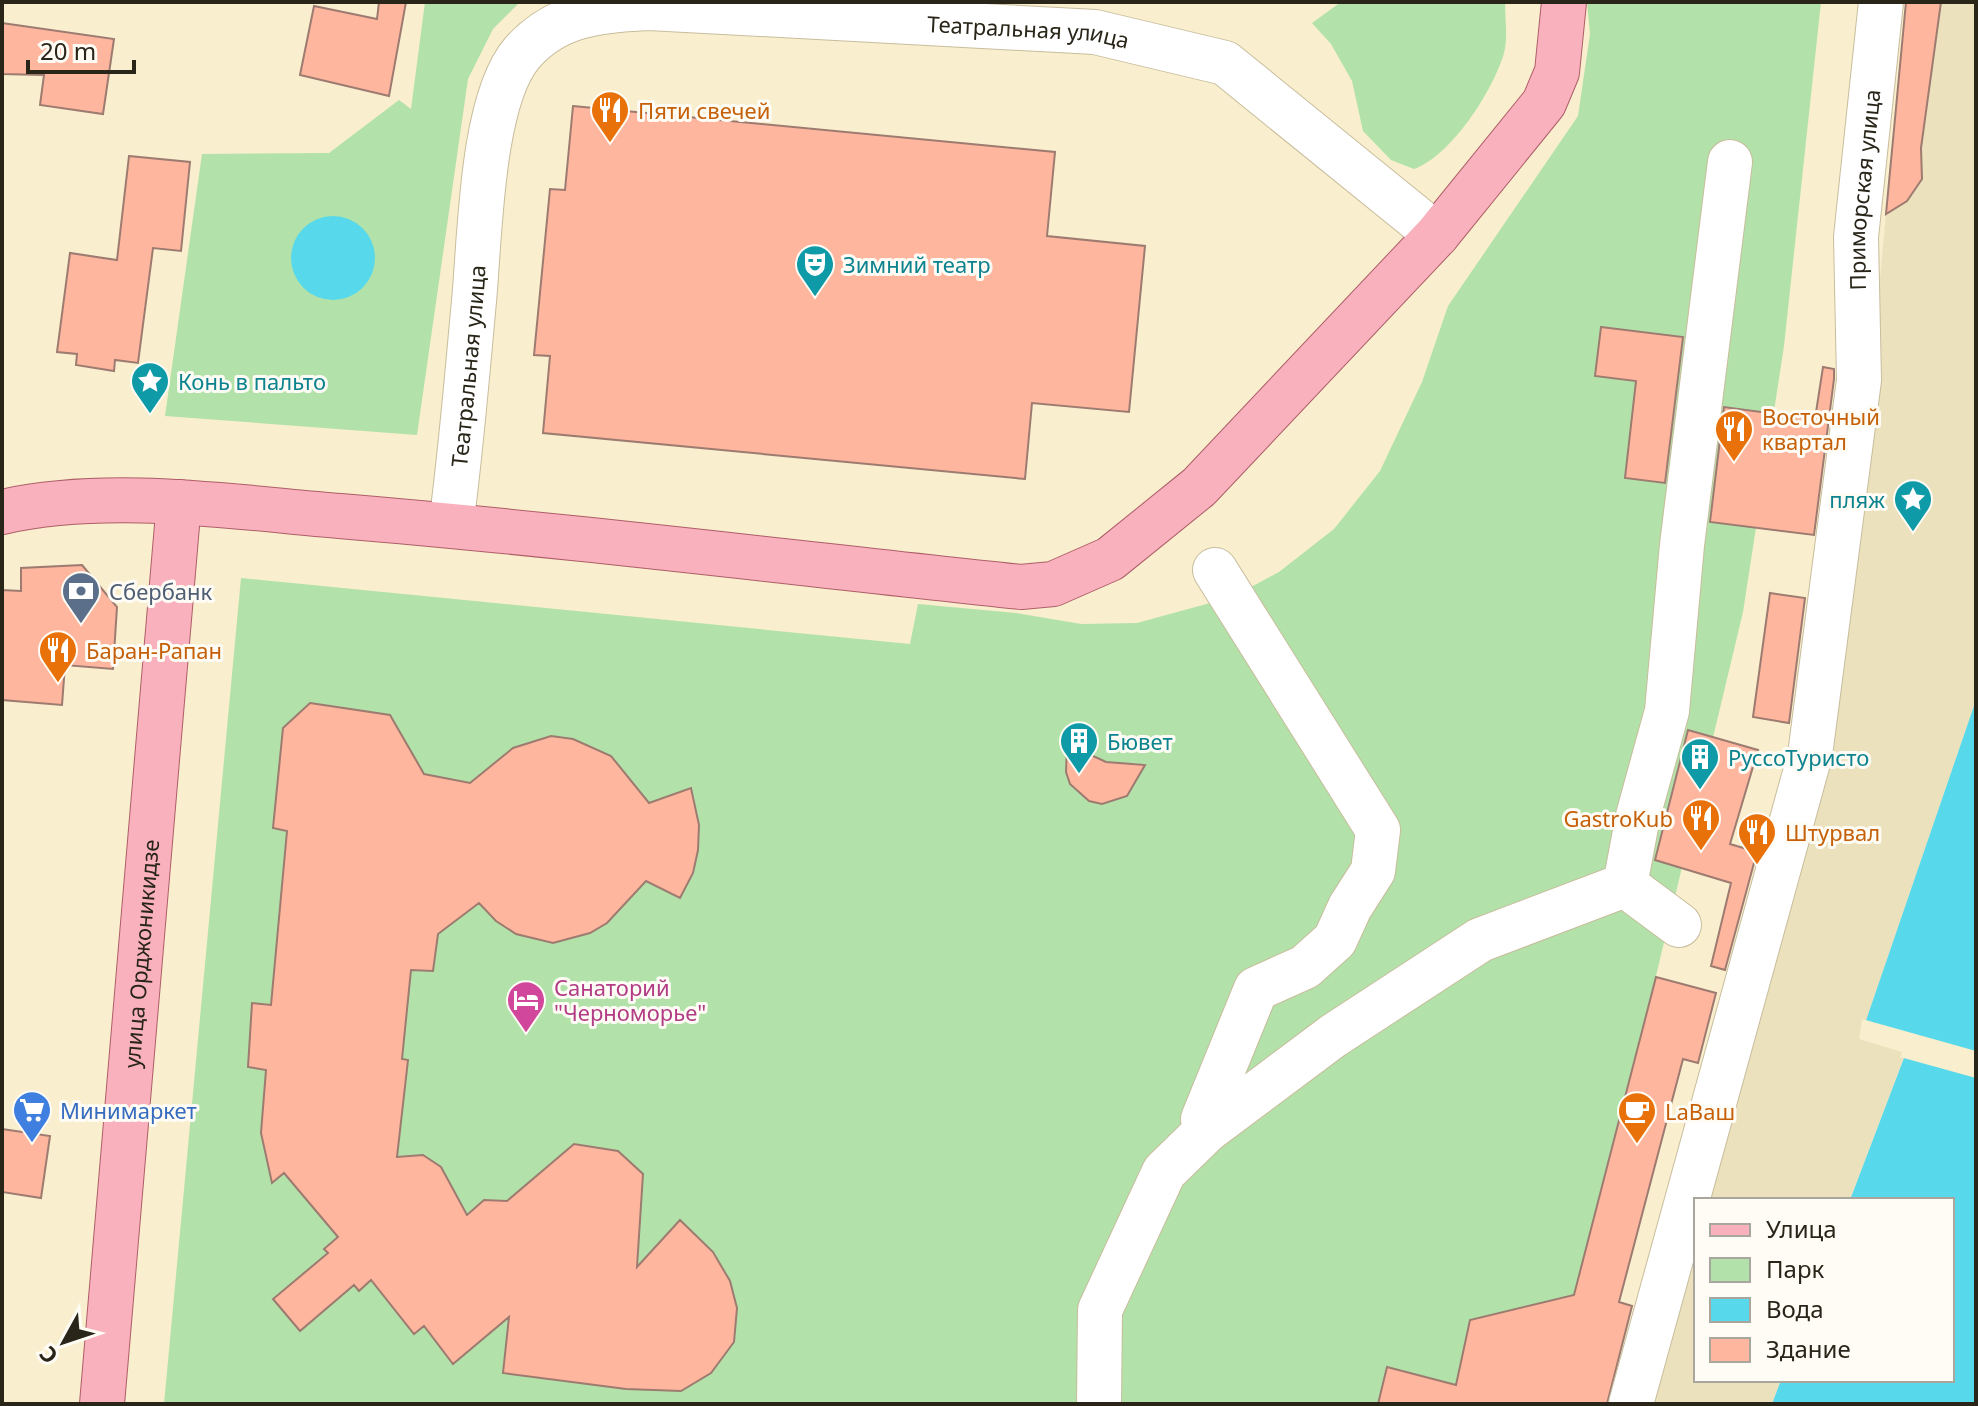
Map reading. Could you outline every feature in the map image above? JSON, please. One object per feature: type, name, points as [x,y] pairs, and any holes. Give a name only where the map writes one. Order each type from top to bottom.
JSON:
[{"type":"main road","points":[[2,512],[40,503],[179,502],[451,525],[1021,587],[1053,584],[1081,575],[1120,551],[1199,487],[1447,224],[1544,103],[1557,72],[1564,2]]},
{"type":"main road","name":"улица Орджоникидзе","points":[[102,1404],[179,502]]},
{"type":"street","name":"Приморская улица","points":[[1631,1404],[1810,755],[1859,380],[1856,237],[1881,2]]},
{"type":"street","name":"Театральная улица","points":[[451,525],[488,151],[502,87],[521,54],[547,31],[583,13],[649,8],[1095,32],[1197,56],[1225,63],[1447,224]]},
{"type":"street","points":[[1625,885],[1638,816],[1667,711],[1682,545],[1730,162]]},
{"type":"street","points":[[1206,1131],[1203,1119],[1256,989],[1305,967],[1335,940],[1350,907],[1373,871],[1378,830],[1215,570]]},
{"type":"street","points":[[1625,885],[1679,925]]},
{"type":"street","points":[[1099,1404],[1100,1310],[1164,1172],[1206,1131],[1333,1036],[1480,940],[1625,885]]},
{"type":"green space","points":[[425,2],[520,2],[493,29],[468,79],[417,435],[165,416],[202,154],[329,153],[399,100],[411,109]]},
{"type":"green space","points":[[1341,2],[1505,2],[1504,53],[1490,85],[1456,137],[1428,162],[1414,169],[1391,160],[1363,131],[1352,81],[1331,44],[1312,23]]},
{"type":"green space","points":[[1587,2],[1821,2],[1784,346],[1743,612],[1639,1047],[1569,1315],[1531,1305],[1470,1320],[1452,1404],[164,1404],[241,578],[910,644],[918,604],[1016,613],[1081,624],[1137,623],[1232,597],[1279,572],[1334,529],[1380,471],[1422,382],[1448,306],[1578,116],[1590,34]]},
{"type":"sand","name":"пляж","points":[[1941,2],[1976,2],[1976,700],[1861,1035],[1907,1049],[1851,1198],[1700,1198],[1872,366],[1886,214],[1907,201],[1922,179],[1921,148]]},
{"type":"sand","points":[[1694,1221],[1694,1382],[1780,1382],[1772,1404],[1643,1404]]},
{"type":"water","points":[[333,216],[349,219],[363,228],[372,242],[375,258],[372,274],[363,288],[349,297],[333,300],[317,297],[303,288],[294,274],[291,258],[294,242],[303,228],[317,219]]},
{"type":"water","points":[[1976,700],[1976,1404],[1772,1404],[1780,1382],[1954,1382],[1954,1198],[1851,1198],[1907,1050],[1861,1035]]},
{"type":"pier","points":[[1862,1019],[1976,1051],[1976,1078],[1900,1057],[1902,1052],[1859,1039]]},
{"type":"building","points":[[379,2],[406,2],[389,96],[300,75],[314,6],[377,19]]},
{"type":"building","points":[[1906,2],[1941,2],[1921,148],[1922,179],[1907,201],[1886,214]]},
{"type":"building","points":[[2,23],[114,39],[103,114],[40,105],[44,75],[2,74]]},
{"type":"building","name":"Зимний театр","points":[[573,106],[1055,152],[1047,236],[1145,246],[1129,412],[1032,403],[1025,479],[543,433],[550,356],[534,355],[550,189],[565,190]]},
{"type":"building","points":[[129,156],[190,162],[181,251],[153,248],[138,363],[115,360],[114,371],[76,365],[77,354],[57,352],[70,253],[117,260]]},
{"type":"building","points":[[1601,327],[1683,337],[1665,483],[1625,478],[1636,381],[1595,376]]},
{"type":"building","points":[[1823,367],[1834,369],[1834,379],[1814,535],[1710,522],[1724,407],[1815,419]]},
{"type":"building","points":[[82,565],[117,607],[113,669],[65,665],[62,705],[2,700],[2,590],[21,591],[21,568]]},
{"type":"building","points":[[1770,593],[1805,598],[1789,723],[1753,717]]},
{"type":"building","points":[[310,703],[390,715],[424,774],[470,783],[513,748],[551,736],[573,739],[611,756],[649,803],[691,788],[699,825],[698,850],[693,873],[680,898],[646,881],[607,923],[590,933],[553,943],[516,934],[496,921],[479,903],[438,934],[433,971],[411,970],[402,1059],[408,1060],[397,1157],[423,1155],[441,1167],[467,1215],[484,1200],[507,1201],[574,1144],[618,1151],[643,1174],[637,1267],[680,1220],[713,1252],[730,1281],[737,1308],[734,1342],[711,1373],[681,1391],[626,1389],[503,1373],[509,1317],[453,1364],[424,1326],[414,1334],[371,1280],[359,1291],[354,1285],[300,1331],[273,1299],[328,1253],[324,1249],[338,1237],[284,1173],[272,1183],[261,1133],[266,1070],[248,1067],[252,1003],[271,1005],[287,831],[273,828],[283,728]]},
{"type":"building","name":"РуссоТуристо","points":[[1688,730],[1758,750],[1730,844],[1757,852],[1725,970],[1711,966],[1731,883],[1655,860]]},
{"type":"building","name":"Бювет","points":[[1067,744],[1106,762],[1145,765],[1127,796],[1102,804],[1089,801],[1070,784],[1066,772]]},
{"type":"building","points":[[1656,977],[1716,993],[1698,1063],[1683,1059],[1619,1302],[1632,1306],[1607,1404],[1378,1404],[1387,1367],[1456,1385],[1470,1320],[1574,1295]]},
{"type":"building","points":[[2,1129],[50,1136],[41,1198],[2,1192]]},
{"type":"place","name":"Пяти свечей","points":[[610,144]]},
{"type":"place","name":"Зимний театр","points":[[815,298]]},
{"type":"place","name":"Конь в пальто","points":[[150,415]]},
{"type":"place","name":"Восточный квартал","points":[[1734,463]]},
{"type":"place","name":"пляж","points":[[1913,533]]},
{"type":"place","name":"Сбербанк","points":[[81,625]]},
{"type":"place","name":"Баран-Рапан","points":[[58,684]]},
{"type":"place","name":"Бювет","points":[[1079,775]]},
{"type":"place","name":"РуссоТуристо","points":[[1700,791]]},
{"type":"place","name":"GastroKub","points":[[1701,852]]},
{"type":"place","name":"Штурвал","points":[[1757,866]]},
{"type":"place","name":"Санаторий \"Черноморье\"","points":[[526,1034]]},
{"type":"place","name":"Минимаркет","points":[[32,1144]]},
{"type":"place","name":"LaВаш","points":[[1637,1145]]}]
